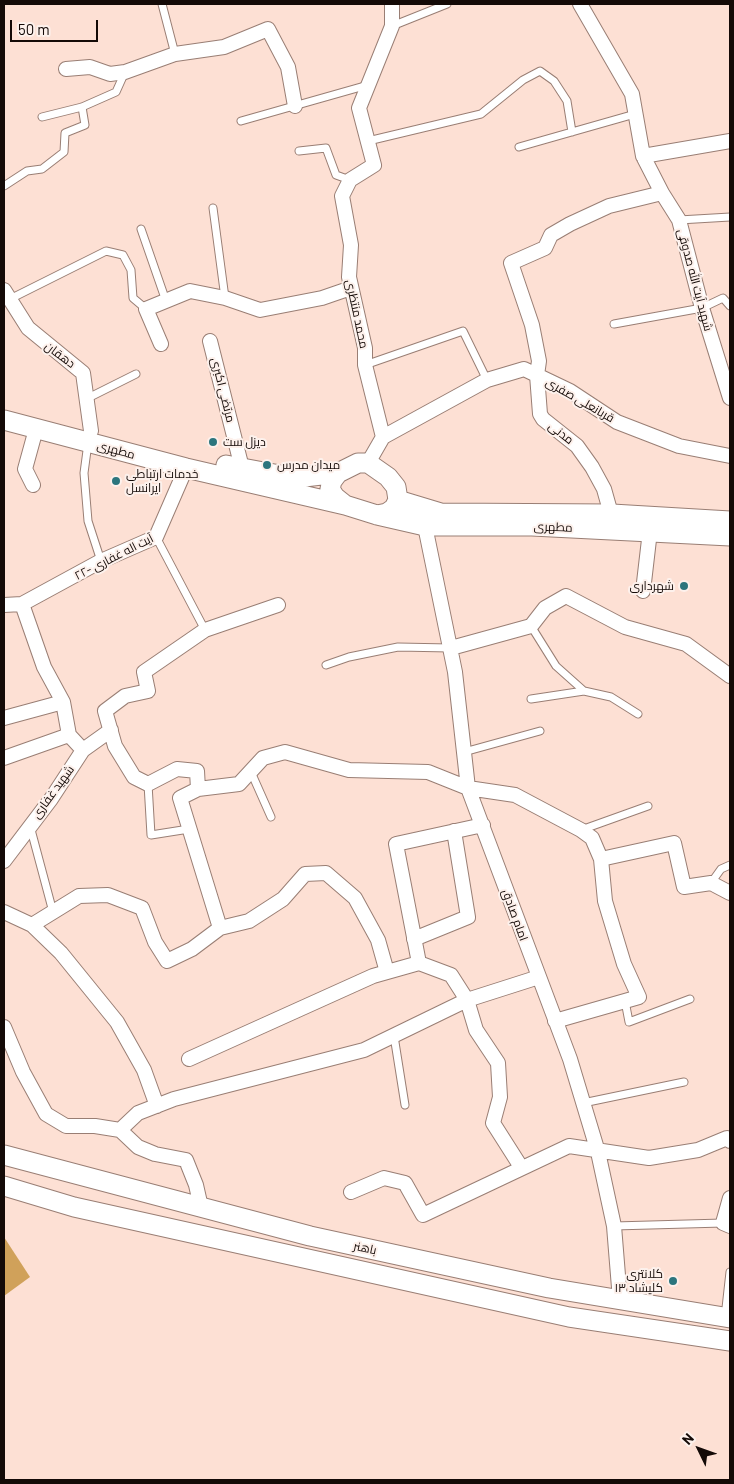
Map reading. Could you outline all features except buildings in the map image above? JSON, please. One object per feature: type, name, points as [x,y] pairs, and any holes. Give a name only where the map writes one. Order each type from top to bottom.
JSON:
[{"type":"main road","name":"مطهری","points":[[4,407],[186,468],[345,505]]},
{"type":"main road","name":"مطهری","points":[[4,420],[36,429],[90,436],[296,478],[338,474]]},
{"type":"main road","points":[[358,463],[368,463],[388,477],[396,487],[398,500],[394,508],[387,513],[377,515],[345,505],[335,497],[330,489],[332,481],[338,474],[358,463]]},
{"type":"main road","name":"مطهری","points":[[398,500],[426,518]]},
{"type":"main road","name":"مطهری","points":[[377,515],[426,518],[730,521]]},
{"type":"main road","name":"مطهری","points":[[613,521],[650,531],[730,536]]},
{"type":"main road","name":"باهنر","points":[[4,1155],[310,1236],[549,1288],[728,1317]]},
{"type":"main road","name":"باهنر","points":[[4,1186],[74,1207],[568,1317],[730,1341]]},
{"type":"main road","points":[[481,1297],[485,1274]]},
{"type":"street","points":[[350,180],[374,164],[359,108],[392,26],[392,4]]},
{"type":"street","name":"شهید آیت الله صدوقی","points":[[580,4],[632,94],[643,156],[662,193],[679,220],[702,308],[730,398]]},
{"type":"street","points":[[66,69],[90,68],[110,74],[126,72],[175,54],[224,47],[268,29],[288,67],[295,106]]},
{"type":"street","points":[[643,156],[730,141]]},
{"type":"street","name":"محمد منتظری","points":[[350,180],[342,196],[351,245],[349,277],[365,348],[365,365],[383,437]]},
{"type":"street","name":"مدنی","points":[[613,521],[604,490],[577,446],[543,419],[537,375],[539,361],[532,324],[511,263],[545,248],[551,236],[578,220],[609,206],[662,193]]},
{"type":"street","points":[[161,344],[146,309],[190,291],[225,298],[260,310],[322,298],[351,288]]},
{"type":"street","name":"دهقان","points":[[7,295],[28,328],[83,373],[90,436]]},
{"type":"street","name":"مرتضی اکبری","points":[[210,341],[242,468]]},
{"type":"street","name":"قربانعلی صفری","points":[[383,437],[487,380],[524,369],[570,391],[617,422],[679,446],[730,456]]},
{"type":"street","points":[[33,485],[25,469],[36,429]]},
{"type":"street","points":[[368,463],[383,437]]},
{"type":"street","name":"۲۲- آیت اله غفاری","points":[[4,605],[22,604],[101,560],[156,537],[186,468]]},
{"type":"street","name":"امام صادق","points":[[426,518],[451,648],[468,788],[539,976],[598,1152],[614,1226],[620,1300]]},
{"type":"street","points":[[643,591],[650,531]]},
{"type":"street","points":[[451,648],[531,626],[546,608],[566,596],[625,627],[686,644],[730,676]]},
{"type":"street","points":[[22,604],[44,667],[63,702],[69,735],[83,750]]},
{"type":"street","points":[[198,789],[197,771],[177,768],[148,784],[134,777],[115,746],[105,711],[126,696],[148,691],[144,672],[205,630],[278,605]]},
{"type":"street","points":[[4,718],[63,702]]},
{"type":"street","name":"شهید غفاری","points":[[4,861],[30,824],[51,799],[83,750],[111,730]]},
{"type":"street","points":[[4,758],[69,735]]},
{"type":"street","points":[[220,928],[180,798],[198,789],[239,784],[263,758],[285,752],[349,770],[428,772],[468,788],[515,795],[581,830],[592,838],[601,859],[605,901],[624,964],[639,997],[555,1021]]},
{"type":"street","points":[[419,963],[396,844],[483,825]]},
{"type":"street","points":[[414,939],[468,917],[454,831]]},
{"type":"street","points":[[601,859],[674,843],[684,887],[711,883],[730,893]]},
{"type":"street","points":[[32,925],[79,896],[108,895],[142,908],[156,942],[167,961],[192,949],[220,928],[249,921],[283,899],[305,874],[326,873],[355,898],[378,940],[387,972]]},
{"type":"street","points":[[4,912],[32,925],[61,953],[117,1022],[144,1070],[157,1106]]},
{"type":"street","points":[[189,1059],[373,976],[419,963],[450,975],[467,1000],[476,1030],[498,1063],[500,1097],[493,1124],[521,1168]]},
{"type":"street","points":[[120,1130],[138,1113],[174,1099],[364,1050],[467,1000],[539,976]]},
{"type":"street","points":[[4,1026],[23,1072],[46,1114],[66,1126],[95,1126],[120,1130],[138,1147],[155,1154],[186,1160],[196,1185],[201,1207]]},
{"type":"street","points":[[350,1192],[384,1178],[405,1183],[423,1215],[569,1146],[598,1152],[649,1158],[698,1150],[727,1138],[730,1141]]},
{"type":"street","points":[[727,1224],[730,1198]]},
{"type":"lane","points":[[162,4],[175,54]]},
{"type":"lane","points":[[392,26],[447,4]]},
{"type":"lane","points":[[368,141],[480,114],[523,80],[540,71],[554,81],[567,101],[572,132]]},
{"type":"lane","points":[[42,117],[82,107],[116,92],[126,72]]},
{"type":"lane","points":[[241,121],[368,84]]},
{"type":"lane","points":[[4,186],[28,171],[42,169],[64,152],[65,133],[85,126],[82,107]]},
{"type":"lane","points":[[519,147],[635,114]]},
{"type":"lane","points":[[299,151],[326,148],[336,175],[350,180]]},
{"type":"lane","points":[[213,208],[225,298]]},
{"type":"lane","points":[[679,220],[730,217]]},
{"type":"lane","points":[[141,229],[166,301]]},
{"type":"lane","points":[[7,295],[106,251],[123,256],[131,270],[133,298],[146,309]]},
{"type":"lane","points":[[614,324],[702,308],[723,298],[730,306]]},
{"type":"lane","points":[[365,365],[463,331],[487,380]]},
{"type":"lane","points":[[86,400],[136,374]]},
{"type":"lane","points":[[90,436],[84,473],[88,521],[101,560]]},
{"type":"lane","points":[[156,537],[205,630]]},
{"type":"lane","points":[[531,626],[556,666],[584,691]]},
{"type":"lane","points":[[326,665],[350,657],[398,647],[451,648]]},
{"type":"lane","points":[[531,699],[584,691],[611,697],[638,714]]},
{"type":"lane","points":[[464,752],[540,731]]},
{"type":"lane","points":[[251,772],[271,817]]},
{"type":"lane","points":[[148,784],[151,835],[189,829]]},
{"type":"lane","points":[[581,830],[648,806]]},
{"type":"lane","points":[[30,824],[53,912]]},
{"type":"lane","points":[[711,883],[721,869],[730,865]]},
{"type":"lane","points":[[625,1001],[629,1022],[690,999]]},
{"type":"lane","points":[[394,1036],[405,1105]]},
{"type":"lane","points":[[583,1103],[684,1082]]},
{"type":"lane","points":[[614,1226],[727,1224]]},
{"type":"lane","points":[[728,1317],[730,1272]]},
{"type":"place","name":"دیزل ست","points":[[213,442]]},
{"type":"place","name":"میدان مدرس","points":[[267,465]]},
{"type":"place","name":"خدمات ارتباطی ایرانسل","points":[[116,481]]},
{"type":"place","name":"شهرداری","points":[[684,586]]},
{"type":"place","name":"کلانتری ۱۳ کلیشاد","points":[[673,1281]]}]
